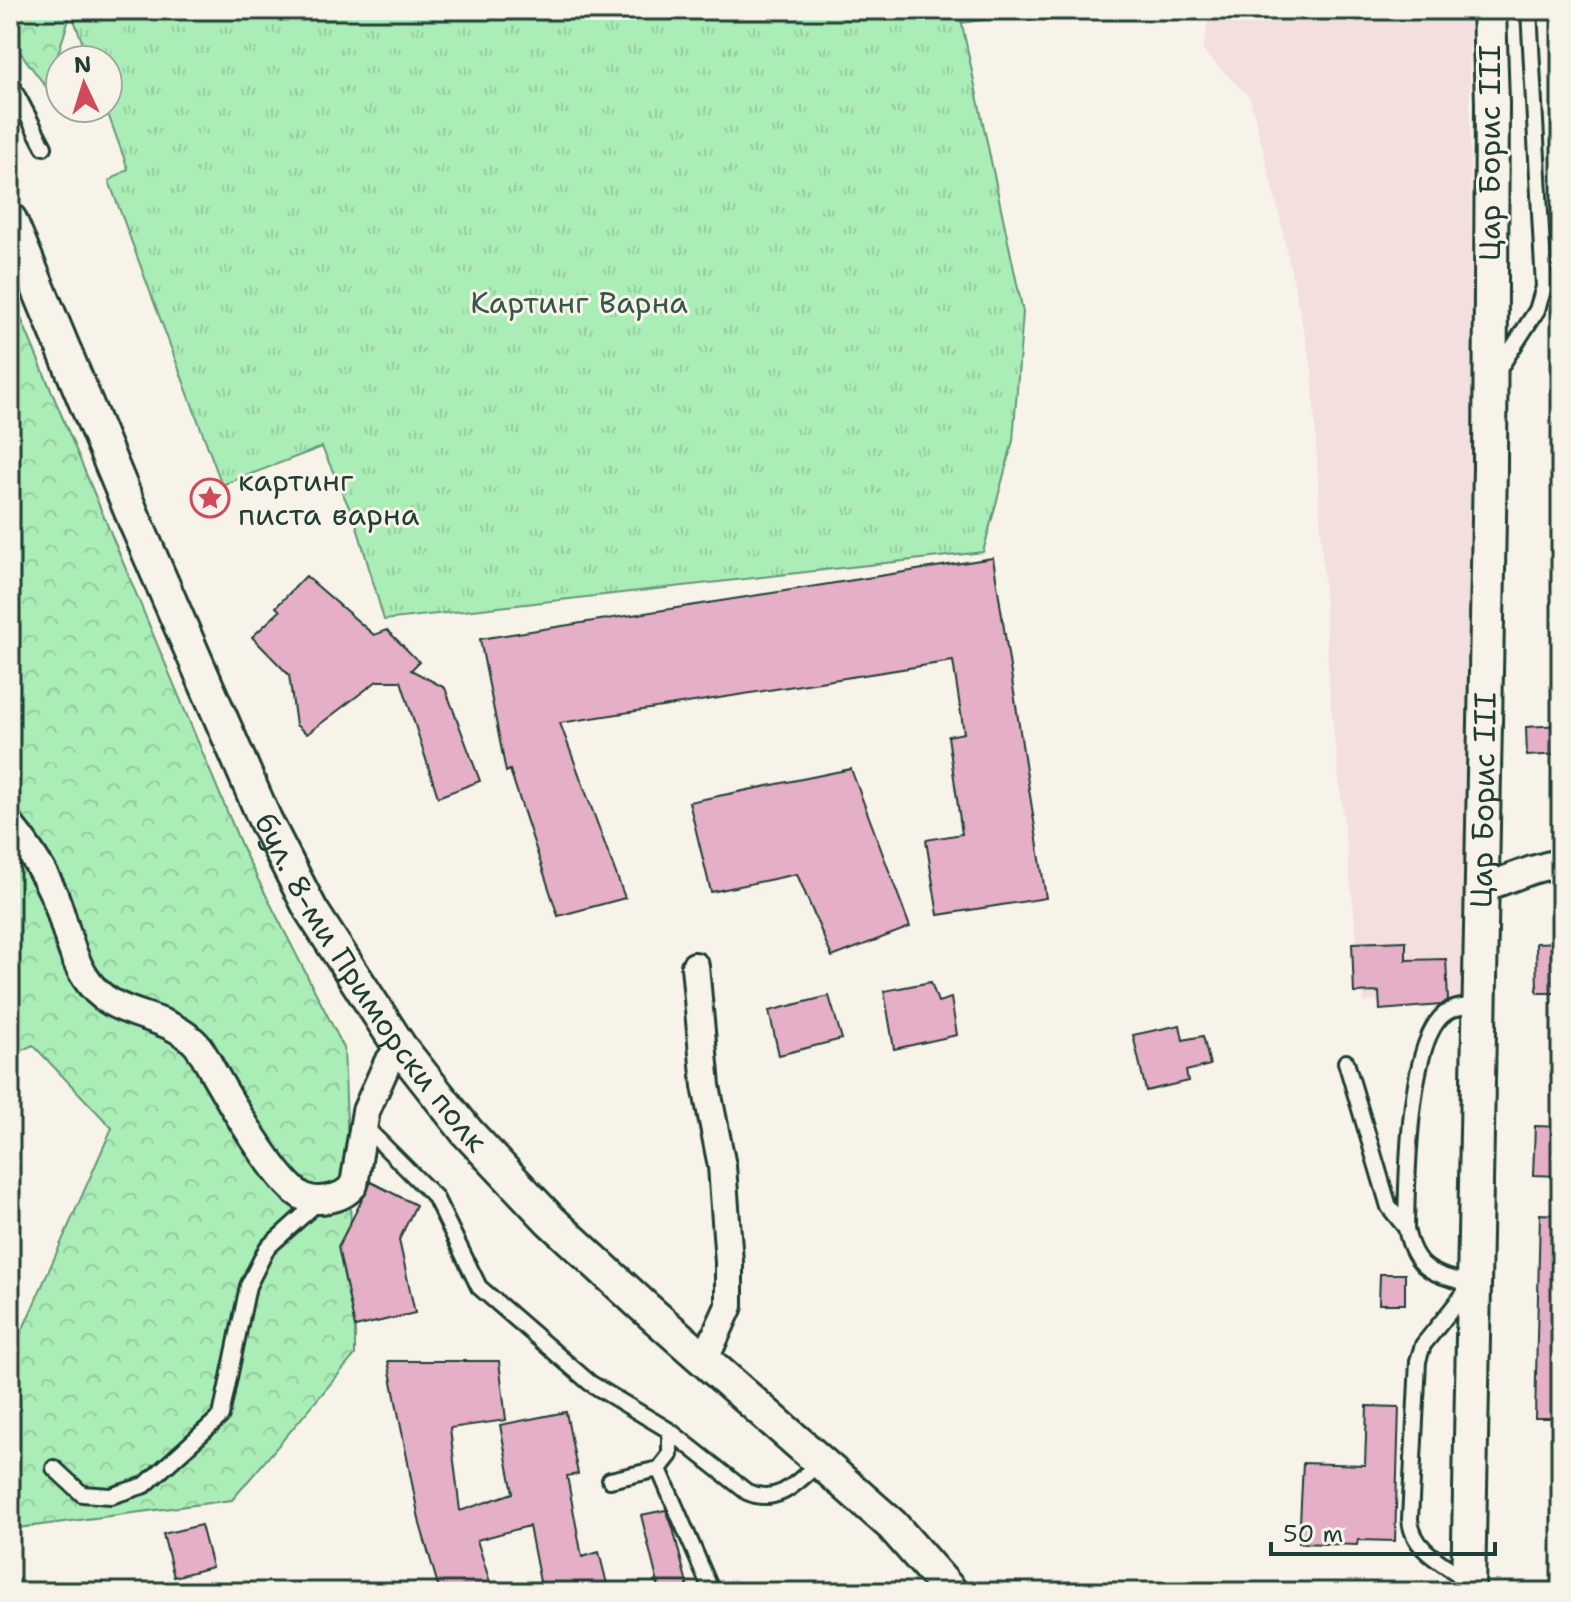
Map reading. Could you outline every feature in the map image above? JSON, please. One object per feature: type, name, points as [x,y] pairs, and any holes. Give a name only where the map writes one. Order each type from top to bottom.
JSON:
[{"type":"street","name":"Цар Борис III","points":[[1468,1586],[1490,382],[1492,103],[1486,12]]},
{"type":"street","name":"бул. 8-ми Приморски полк","points":[[10,220],[135,521],[265,820],[311,910],[400,1047],[467,1132],[550,1220],[892,1525],[951,1592]]},
{"type":"street","points":[[10,825],[30,850],[54,894],[83,975],[99,996],[128,1011],[170,1023],[195,1042],[232,1104],[286,1183],[301,1196],[319,1201],[337,1198],[354,1185],[366,1111],[379,1079],[400,1047]]},
{"type":"street","points":[[1483,888],[1561,862]]},
{"type":"street","points":[[695,966],[706,1086],[722,1166],[729,1262],[729,1306],[705,1359]]},
{"type":"lane","points":[[1490,382],[1537,310],[1544,287],[1529,10]]},
{"type":"lane","points":[[10,82],[44,147]]},
{"type":"lane","points":[[1468,1586],[1417,1544],[1411,1532],[1410,1519],[1418,1361],[1423,1345],[1472,1284],[1440,1276],[1421,1266],[1409,1247],[1406,1228],[1414,1089],[1423,1054],[1437,1023],[1448,1011],[1480,1005]]},
{"type":"lane","points":[[1346,1062],[1389,1207],[1406,1228]]},
{"type":"lane","points":[[364,1126],[435,1197],[479,1287],[590,1383],[670,1431],[756,1496],[766,1498],[785,1492],[821,1461]]},
{"type":"lane","points":[[54,1468],[82,1494],[111,1496],[145,1485],[221,1416],[248,1286],[267,1248],[319,1201]]},
{"type":"lane","points":[[610,1480],[659,1469],[670,1455],[670,1431]]},
{"type":"lane","points":[[659,1469],[712,1592]]},
{"type":"shaded area","points":[[1210,10],[1469,10],[1473,446],[1462,998],[1364,1002],[1330,698],[1312,369],[1278,209],[1250,98],[1203,51]]},
{"type":"green space","points":[[10,10],[91,10],[70,16],[61,44],[44,44],[44,84],[10,39]]},
{"type":"green space","name":"Картинг Варна","points":[[116,10],[959,10],[1023,312],[1013,441],[983,552],[384,620],[356,523],[322,447],[222,485],[109,181],[128,169],[112,124],[124,124],[124,44],[83,44],[73,17]]},
{"type":"green space","points":[[959,10],[1016,10],[1010,16],[962,23]]},
{"type":"green space","points":[[10,292],[244,852],[344,1048],[355,1355],[232,1500],[10,1529],[10,1358],[112,1128],[33,1045],[10,1056]]},
{"type":"building","points":[[993,558],[1046,898],[938,915],[926,840],[962,834],[948,736],[964,733],[953,661],[560,723],[625,898],[558,916],[510,770],[506,772],[480,639]]},
{"type":"building","points":[[306,576],[374,635],[387,630],[419,662],[411,670],[445,688],[480,781],[438,797],[401,681],[377,681],[307,734],[296,725],[289,675],[252,637],[280,611],[276,607]]},
{"type":"building","points":[[1561,725],[1561,754],[1527,756],[1526,727]]},
{"type":"building","points":[[851,769],[910,927],[832,957],[797,874],[711,892],[689,802]]},
{"type":"building","points":[[1406,941],[1406,960],[1446,959],[1448,1000],[1441,1005],[1380,1010],[1379,992],[1354,993],[1352,943]]},
{"type":"building","points":[[1561,942],[1561,993],[1537,993],[1536,943]]},
{"type":"building","points":[[931,982],[938,1002],[951,998],[957,1035],[894,1049],[884,991]]},
{"type":"building","points":[[829,996],[842,1039],[779,1055],[769,1011]]},
{"type":"building","points":[[1180,1025],[1183,1040],[1203,1036],[1210,1065],[1186,1071],[1188,1081],[1146,1091],[1133,1035]]},
{"type":"building","points":[[1535,1126],[1561,1127],[1561,1176],[1533,1175]]},
{"type":"building","points":[[371,1182],[416,1205],[399,1240],[415,1313],[355,1327],[338,1247]]},
{"type":"building","points":[[1540,1214],[1561,1215],[1561,1418],[1535,1418]]},
{"type":"building","points":[[1380,1274],[1405,1274],[1405,1304],[1379,1304]]},
{"type":"building","points":[[388,1361],[499,1361],[506,1420],[450,1428],[460,1511],[513,1493],[500,1425],[566,1412],[578,1474],[567,1476],[582,1557],[599,1552],[609,1592],[542,1592],[529,1526],[477,1540],[493,1592],[440,1592],[420,1524]]},
{"type":"building","points":[[1367,1406],[1399,1407],[1395,1541],[1358,1540],[1357,1545],[1299,1543],[1303,1463],[1365,1465]]},
{"type":"building","points":[[666,1510],[689,1592],[660,1592],[641,1515]]},
{"type":"building","points":[[201,1525],[212,1567],[174,1577],[163,1534]]},
{"type":"place","name":"картинг писта варна","points":[[210,498]]}]
